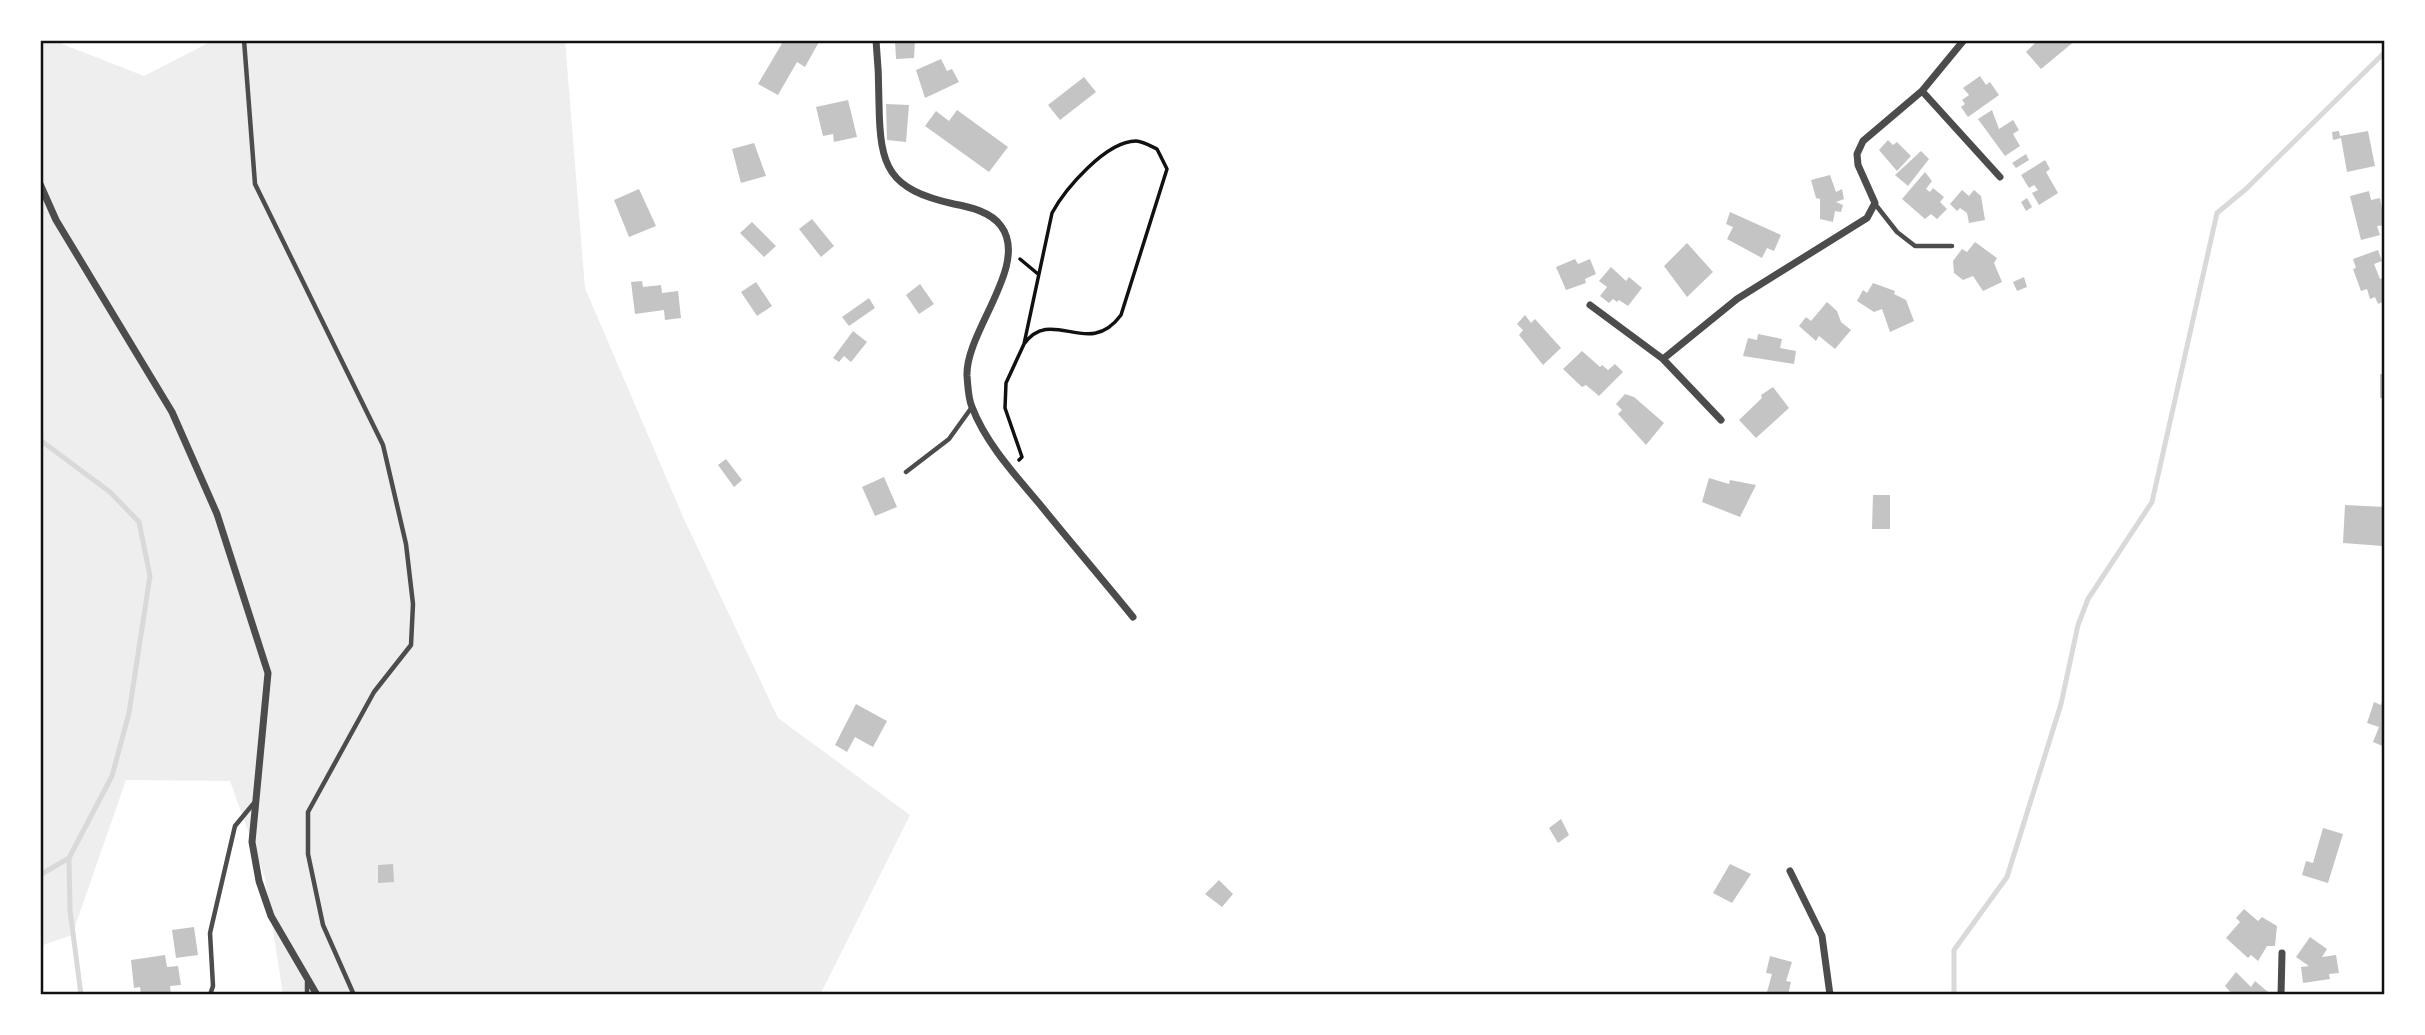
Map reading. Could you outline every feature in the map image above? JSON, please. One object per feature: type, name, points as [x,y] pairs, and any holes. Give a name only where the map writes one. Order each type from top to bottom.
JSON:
[{"type":"street","points":[[876,40],[881,149],[887,166],[901,183],[919,194],[973,208],[1002,226],[1007,249],[1002,280],[969,355],[967,371],[972,407],[1010,468],[1133,617]]},
{"type":"street","points":[[1663,359],[1737,299],[1867,218],[1875,203],[1857,154],[1863,141],[1922,91],[1964,40]]},
{"type":"street","points":[[1922,91],[2000,177]]},
{"type":"street","points":[[40,184],[56,220],[172,412],[216,514],[268,673],[252,842],[259,881],[271,916],[317,995]]},
{"type":"street","points":[[1590,306],[1663,359],[1721,420]]},
{"type":"street","points":[[1790,871],[1822,936],[1830,995]]},
{"type":"street","points":[[2281,995],[2282,953]]},
{"type":"lane","points":[[244,40],[255,184],[383,445],[409,568],[413,604],[411,645],[374,692],[308,812],[308,855],[323,925],[354,995]]},
{"type":"lane","points":[[1875,203],[1898,232],[1915,246],[1952,246]]},
{"type":"lane","points":[[906,472],[949,439],[972,407]]},
{"type":"lane","points":[[210,995],[213,986],[210,933],[234,826],[255,803]]},
{"type":"lane","points":[[307,981],[307,995]]},
{"type":"path","points":[[1010,468],[1022,457],[1005,408],[1006,383],[1032,332],[1046,327],[1086,336],[1101,333],[1113,326],[1121,315],[1167,169],[1157,149],[1137,141],[1122,144],[1099,158],[1063,193],[1052,213],[1024,344]]},
{"type":"path","points":[[1007,249],[1039,274]]},
{"type":"shaded area","points":[[40,40],[52,40],[144,76],[214,40],[565,40],[585,288],[684,519],[778,718],[910,815],[820,995],[283,995],[265,878],[230,781],[126,780],[72,935],[40,946]]},
{"type":"building","points":[[784,40],[820,40],[805,67],[797,62],[778,95],[758,84]]},
{"type":"building","points":[[895,40],[915,40],[914,58],[896,59]]},
{"type":"building","points":[[2038,40],[2076,40],[2041,69],[2026,52]]},
{"type":"building","points":[[941,59],[947,71],[952,69],[959,82],[925,98],[916,70]]},
{"type":"building","points":[[1980,76],[1986,85],[1990,82],[1999,95],[1968,117],[1961,107],[1965,104],[1962,100],[1969,95],[1963,88]]},
{"type":"building","points":[[1084,77],[1096,92],[1060,120],[1048,105]]},
{"type":"building","points":[[848,100],[857,137],[834,142],[833,134],[823,136],[816,107]]},
{"type":"building","points":[[886,104],[909,105],[906,142],[887,140]]},
{"type":"building","points":[[957,110],[1008,147],[989,172],[925,126],[936,111],[949,121]]},
{"type":"building","points":[[1992,110],[1999,129],[2013,120],[2019,130],[2013,134],[2020,146],[2005,156],[1978,119]]},
{"type":"building","points":[[2339,131],[2340,136],[2368,131],[2375,166],[2347,172],[2341,138],[2333,140],[2332,132]]},
{"type":"building","points":[[1888,140],[1893,145],[1897,142],[1911,156],[1897,171],[1879,150]]},
{"type":"building","points":[[754,143],[766,176],[741,183],[732,149]]},
{"type":"building","points":[[1921,151],[1929,159],[1908,186],[1895,175]]},
{"type":"building","points":[[2026,154],[2029,160],[2016,168],[2012,163]]},
{"type":"building","points":[[2045,160],[2050,169],[2046,172],[2058,193],[2039,205],[2032,193],[2038,190],[2034,185],[2029,188],[2021,175]]},
{"type":"building","points":[[1925,172],[1932,181],[1926,189],[1930,192],[1933,188],[1944,197],[1940,202],[1947,209],[1937,219],[1931,214],[1925,219],[1902,199]]},
{"type":"building","points":[[1830,175],[1836,192],[1842,189],[1844,199],[1836,202],[1843,205],[1841,212],[1835,211],[1833,222],[1820,219],[1820,199],[1816,198],[1811,180]]},
{"type":"building","points":[[639,189],[656,226],[629,237],[614,200]]},
{"type":"building","points":[[1962,190],[1969,196],[1974,190],[1981,196],[1985,220],[1969,223],[1967,213],[1960,208],[1957,211],[1950,204]]},
{"type":"building","points":[[2369,191],[2371,200],[2380,198],[2385,225],[2377,226],[2380,235],[2361,240],[2350,196]]},
{"type":"building","points":[[2027,198],[2032,207],[2026,211],[2021,202]]},
{"type":"building","points":[[1730,212],[1781,235],[1774,251],[1767,248],[1762,258],[1727,239],[1733,227],[1726,224]]},
{"type":"building","points":[[812,219],[834,246],[821,257],[799,229]]},
{"type":"building","points":[[752,222],[776,246],[764,257],[740,233]]},
{"type":"building","points":[[1975,242],[1997,258],[1994,263],[2002,282],[1983,291],[1973,276],[1963,280],[1954,273],[1953,261],[1962,249],[1967,252]]},
{"type":"building","points":[[1687,243],[1713,272],[1687,297],[1664,266]]},
{"type":"building","points":[[2378,250],[2382,261],[2374,264],[2380,279],[2385,277],[2385,301],[2378,304],[2375,297],[2370,299],[2367,289],[2361,291],[2353,269],[2356,268],[2353,259]]},
{"type":"building","points":[[1575,259],[1578,264],[1590,259],[1596,274],[1585,279],[1586,283],[1566,290],[1556,267]]},
{"type":"building","points":[[1611,267],[1626,281],[1629,277],[1642,288],[1628,306],[1613,299],[1609,303],[1600,296],[1607,287],[1599,281]]},
{"type":"building","points":[[2024,277],[2027,287],[2017,291],[2013,282]]},
{"type":"building","points":[[642,281],[643,287],[661,285],[662,293],[678,291],[681,318],[665,320],[664,310],[635,314],[631,282]]},
{"type":"building","points":[[756,282],[772,306],[757,316],[741,292]]},
{"type":"building","points":[[1873,283],[1895,291],[1894,294],[1906,300],[1914,321],[1890,332],[1882,309],[1874,312],[1857,301],[1863,290],[1867,293]]},
{"type":"building","points":[[920,284],[934,304],[919,314],[906,295]]},
{"type":"building","points":[[869,298],[875,308],[849,326],[842,317]]},
{"type":"building","points":[[1827,302],[1837,311],[1841,322],[1851,330],[1835,349],[1819,336],[1816,341],[1799,326],[1806,317],[1811,321]]},
{"type":"building","points":[[1525,315],[1531,323],[1535,319],[1561,348],[1543,365],[1519,335],[1523,330],[1517,324]]},
{"type":"building","points":[[853,331],[867,342],[851,362],[844,356],[839,362],[833,358]]},
{"type":"building","points":[[1758,334],[1782,339],[1780,348],[1796,351],[1794,364],[1743,356],[1748,338],[1757,340]]},
{"type":"building","points":[[1582,351],[1600,367],[1602,365],[1608,370],[1615,364],[1623,372],[1599,396],[1586,385],[1582,387],[1563,369]]},
{"type":"building","points":[[2380,374],[2385,374],[2385,398],[2380,398]]},
{"type":"building","points":[[1773,387],[1789,408],[1756,438],[1739,420],[1762,398],[1761,395]]},
{"type":"building","points":[[1625,394],[1634,397],[1664,423],[1646,445],[1618,414],[1622,410],[1616,404]]},
{"type":"building","points":[[726,459],[742,480],[734,487],[718,465]]},
{"type":"building","points":[[884,477],[897,507],[875,516],[862,487]]},
{"type":"building","points":[[1709,478],[1729,484],[1730,480],[1756,485],[1740,517],[1702,502]]},
{"type":"building","points":[[1873,495],[1890,495],[1890,529],[1872,529]]},
{"type":"building","points":[[2345,505],[2385,507],[2383,546],[2343,543]]},
{"type":"building","points":[[2384,695],[2385,747],[2373,742],[2379,727],[2367,723],[2374,702],[2381,705]]},
{"type":"building","points":[[856,704],[887,721],[873,747],[855,737],[847,752],[835,745]]},
{"type":"building","points":[[1561,819],[1569,835],[1558,843],[1549,828]]},
{"type":"building","points":[[2323,828],[2343,834],[2328,883],[2302,875],[2306,861],[2313,863]]},
{"type":"building","points":[[393,864],[394,882],[378,883],[378,865]]},
{"type":"building","points":[[1730,864],[1751,874],[1732,903],[1713,893]]},
{"type":"building","points":[[1219,880],[1233,894],[1222,907],[1205,894]]},
{"type":"building","points":[[2244,909],[2258,921],[2262,917],[2277,926],[2275,946],[2267,946],[2258,961],[2251,955],[2248,958],[2226,938],[2240,922],[2236,918]]},
{"type":"building","points":[[194,927],[198,955],[176,958],[172,930]]},
{"type":"building","points":[[2310,937],[2327,949],[2322,957],[2336,955],[2339,973],[2329,974],[2330,979],[2303,983],[2301,967],[2309,966],[2296,957]]},
{"type":"building","points":[[165,955],[167,967],[178,966],[181,985],[170,986],[171,995],[141,995],[140,987],[134,988],[131,960]]},
{"type":"building","points":[[1770,956],[1792,962],[1786,981],[1791,982],[1788,995],[1767,992],[1772,974],[1766,973]]},
{"type":"building","points":[[2236,972],[2251,987],[2255,981],[2268,992],[2265,995],[2233,995],[2225,986]]},
{"type":"waterway","points":[[1954,995],[1954,950],[2007,877],[2061,704],[2078,625],[2088,599],[2152,502],[2217,213],[2246,189],[2385,52]]},
{"type":"waterway","points":[[40,440],[110,492],[139,522],[150,576],[129,713],[112,776],[69,858],[40,875]]},
{"type":"waterway","points":[[69,858],[70,910],[81,995]]}]
